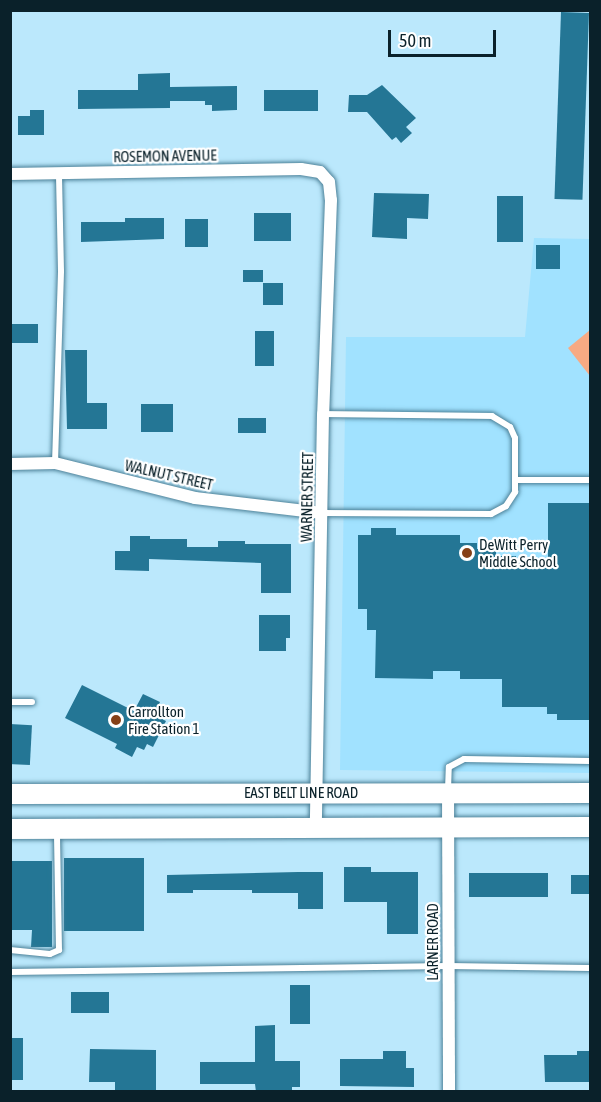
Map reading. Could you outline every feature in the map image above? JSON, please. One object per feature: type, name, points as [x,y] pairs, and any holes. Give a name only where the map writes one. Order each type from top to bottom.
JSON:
[{"type":"main road","name":"EAST BELT LINE ROAD","points":[[10,794],[591,793]]},
{"type":"main road","points":[[10,829],[591,827]]},
{"type":"street","name":"ROSEMON AVENUE","points":[[10,174],[301,169],[320,172]]},
{"type":"street","name":"WARNER STREET","points":[[315,827],[323,414],[331,200],[329,182],[320,172]]},
{"type":"street","name":"WALNUT STREET","points":[[10,464],[55,463],[195,498],[322,513]]},
{"type":"street","name":"LARNER ROAD","points":[[448,792],[449,1092]]},
{"type":"lane","points":[[55,463],[61,271],[59,173]]},
{"type":"lane","points":[[322,513],[491,514],[506,506],[515,492],[515,438],[510,427],[492,416],[323,414]]},
{"type":"lane","points":[[515,480],[591,480]]},
{"type":"lane","points":[[10,702],[32,702]]},
{"type":"lane","points":[[448,792],[449,767],[464,759],[591,761]]},
{"type":"lane","points":[[10,950],[50,954],[59,950],[57,828]]},
{"type":"lane","points":[[10,972],[448,966],[591,968]]},
{"type":"shaded area","name":"DeWitt Perry Middle School","points":[[534,238],[590,239],[590,773],[340,770],[346,337],[525,337]]},
{"type":"shaded area","points":[[590,330],[590,376],[568,348]]},
{"type":"building","points":[[561,12],[589,13],[582,200],[554,199]]},
{"type":"building","points":[[170,73],[170,87],[237,86],[237,110],[212,111],[212,105],[205,105],[205,101],[170,101],[170,108],[78,109],[78,90],[138,90],[138,74]]},
{"type":"building","points":[[382,85],[416,118],[406,127],[412,133],[401,143],[396,137],[392,140],[367,112],[348,112],[349,95],[367,95]]},
{"type":"building","points":[[264,90],[318,90],[318,111],[264,111]]},
{"type":"building","points":[[30,110],[44,110],[44,135],[18,135],[18,116],[30,116]]},
{"type":"building","points":[[374,193],[429,194],[428,219],[407,218],[407,239],[372,237]]},
{"type":"building","points":[[497,196],[523,196],[523,242],[497,242]]},
{"type":"building","points":[[254,213],[291,213],[291,241],[254,241]]},
{"type":"building","points":[[125,218],[164,218],[164,239],[81,242],[81,222],[125,222]]},
{"type":"building","points":[[185,219],[208,219],[208,247],[185,247]]},
{"type":"building","points":[[536,245],[560,245],[560,269],[536,269]]},
{"type":"building","points":[[243,270],[263,270],[263,282],[243,282]]},
{"type":"building","points":[[263,283],[283,283],[283,305],[263,305]]},
{"type":"building","points":[[11,324],[38,324],[38,343],[11,343]]},
{"type":"building","points":[[255,331],[274,331],[274,366],[255,366]]},
{"type":"building","points":[[65,350],[87,350],[87,403],[107,403],[107,429],[67,429]]},
{"type":"building","points":[[141,404],[173,404],[173,432],[141,432]]},
{"type":"building","points":[[238,418],[266,418],[266,433],[238,433]]},
{"type":"building","points":[[548,503],[591,503],[591,720],[557,720],[557,714],[547,714],[547,707],[502,707],[502,679],[460,679],[460,671],[433,671],[433,679],[375,678],[376,630],[367,630],[367,609],[358,609],[358,535],[371,535],[371,528],[396,528],[396,535],[460,535],[460,543],[477,543],[477,549],[496,549],[496,556],[516,556],[516,563],[548,563]]},
{"type":"building","points":[[130,536],[150,536],[150,539],[187,539],[187,547],[218,547],[218,541],[245,541],[245,544],[291,544],[291,593],[261,593],[261,563],[149,559],[149,571],[115,570],[115,551],[130,551]]},
{"type":"building","points":[[259,615],[290,615],[290,638],[286,638],[286,651],[259,651]]},
{"type":"building","name":"Carrollton Fire Station 1","points":[[82,685],[134,711],[143,694],[160,702],[158,707],[164,710],[160,718],[166,721],[153,747],[147,744],[144,750],[137,747],[132,757],[115,748],[117,744],[65,718]]},
{"type":"building","points":[[10,724],[32,725],[30,765],[10,764]]},
{"type":"building","points":[[64,858],[144,858],[144,931],[64,931]]},
{"type":"building","points":[[10,861],[52,861],[52,947],[31,947],[32,930],[10,930]]},
{"type":"building","points":[[344,867],[371,867],[371,872],[418,872],[418,934],[387,934],[387,902],[344,902]]},
{"type":"building","points":[[323,872],[323,909],[298,909],[298,893],[193,890],[193,893],[167,893],[167,875]]},
{"type":"building","points":[[469,873],[548,873],[548,897],[469,897]]},
{"type":"building","points":[[571,875],[590,875],[590,894],[571,894]]},
{"type":"building","points":[[290,985],[310,985],[310,1024],[290,1024]]},
{"type":"building","points":[[71,992],[109,992],[109,1013],[71,1013]]},
{"type":"building","points":[[275,1025],[275,1061],[300,1061],[300,1087],[292,1087],[292,1092],[256,1092],[255,1084],[200,1084],[200,1062],[255,1062],[255,1026]]},
{"type":"building","points":[[10,1038],[23,1038],[23,1080],[10,1080]]},
{"type":"building","points":[[90,1049],[156,1050],[156,1092],[115,1091],[115,1082],[89,1082]]},
{"type":"building","points":[[383,1051],[406,1051],[406,1068],[414,1068],[414,1087],[340,1086],[340,1059],[383,1059]]},
{"type":"building","points":[[577,1051],[590,1051],[590,1082],[545,1082],[544,1055],[577,1055]]},
{"type":"place","name":"DeWitt Perry Middle School","points":[[467,553]]},
{"type":"place","name":"Carrollton Fire Station 1","points":[[116,720]]}]
